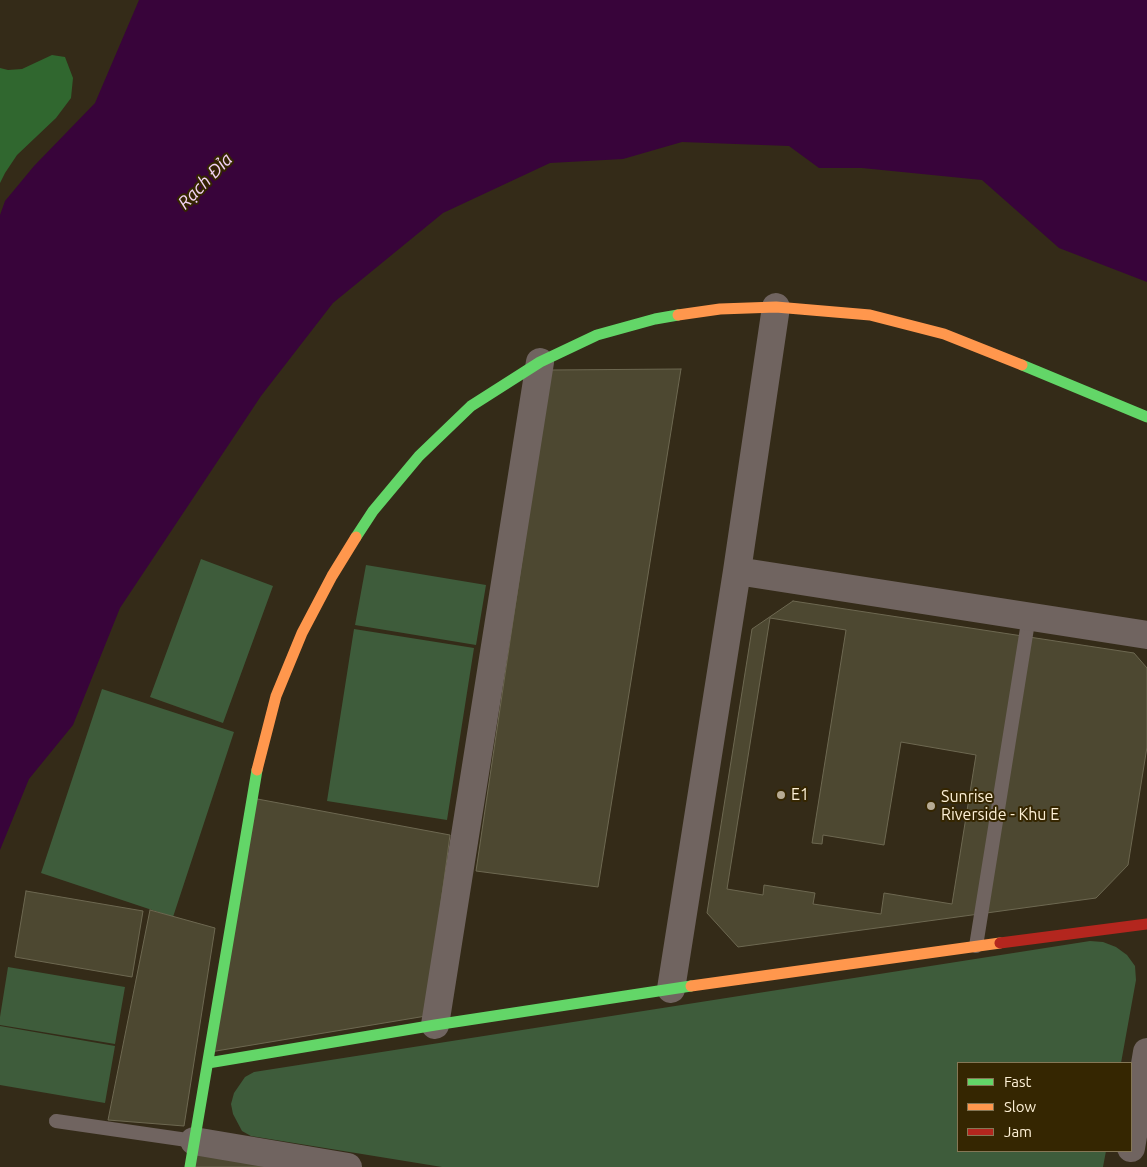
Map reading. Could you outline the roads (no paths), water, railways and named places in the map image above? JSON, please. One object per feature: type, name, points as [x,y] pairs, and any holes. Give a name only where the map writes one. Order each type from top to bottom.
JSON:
[{"type":"street","points":[[671,989],[737,571],[776,307]]},
{"type":"street","points":[[348,1167],[192,1154],[259,760],[276,696],[302,633],[332,576],[373,511],[419,456],[471,406],[540,362],[597,335],[655,320],[720,309],[776,307],[870,315],[944,334],[1147,417]]},
{"type":"street","points":[[435,1025],[540,362]]},
{"type":"street","points":[[737,571],[1147,635]]},
{"type":"street","points":[[208,1064],[435,1025],[671,989],[1147,924]]},
{"type":"street","points":[[1132,1138],[1147,1052]]},
{"type":"street","points":[[1128,1167],[1130,1152]]},
{"type":"lane","points":[[976,946],[1029,616]]},
{"type":"lane","points":[[56,1121],[192,1154]]},
{"type":"water","name":"Rạch Đỉa","points":[[139,0],[1147,0],[1147,282],[1059,248],[982,180],[862,168],[819,168],[789,146],[682,142],[623,159],[550,163],[443,213],[333,303],[261,396],[120,608],[73,725],[29,779],[0,850],[0,215],[5,201],[34,166],[95,103]]},
{"type":"place","name":"E1","points":[[781,795]]},
{"type":"place","name":"Sunrise Riverside - Khu E","points":[[931,806]]}]
